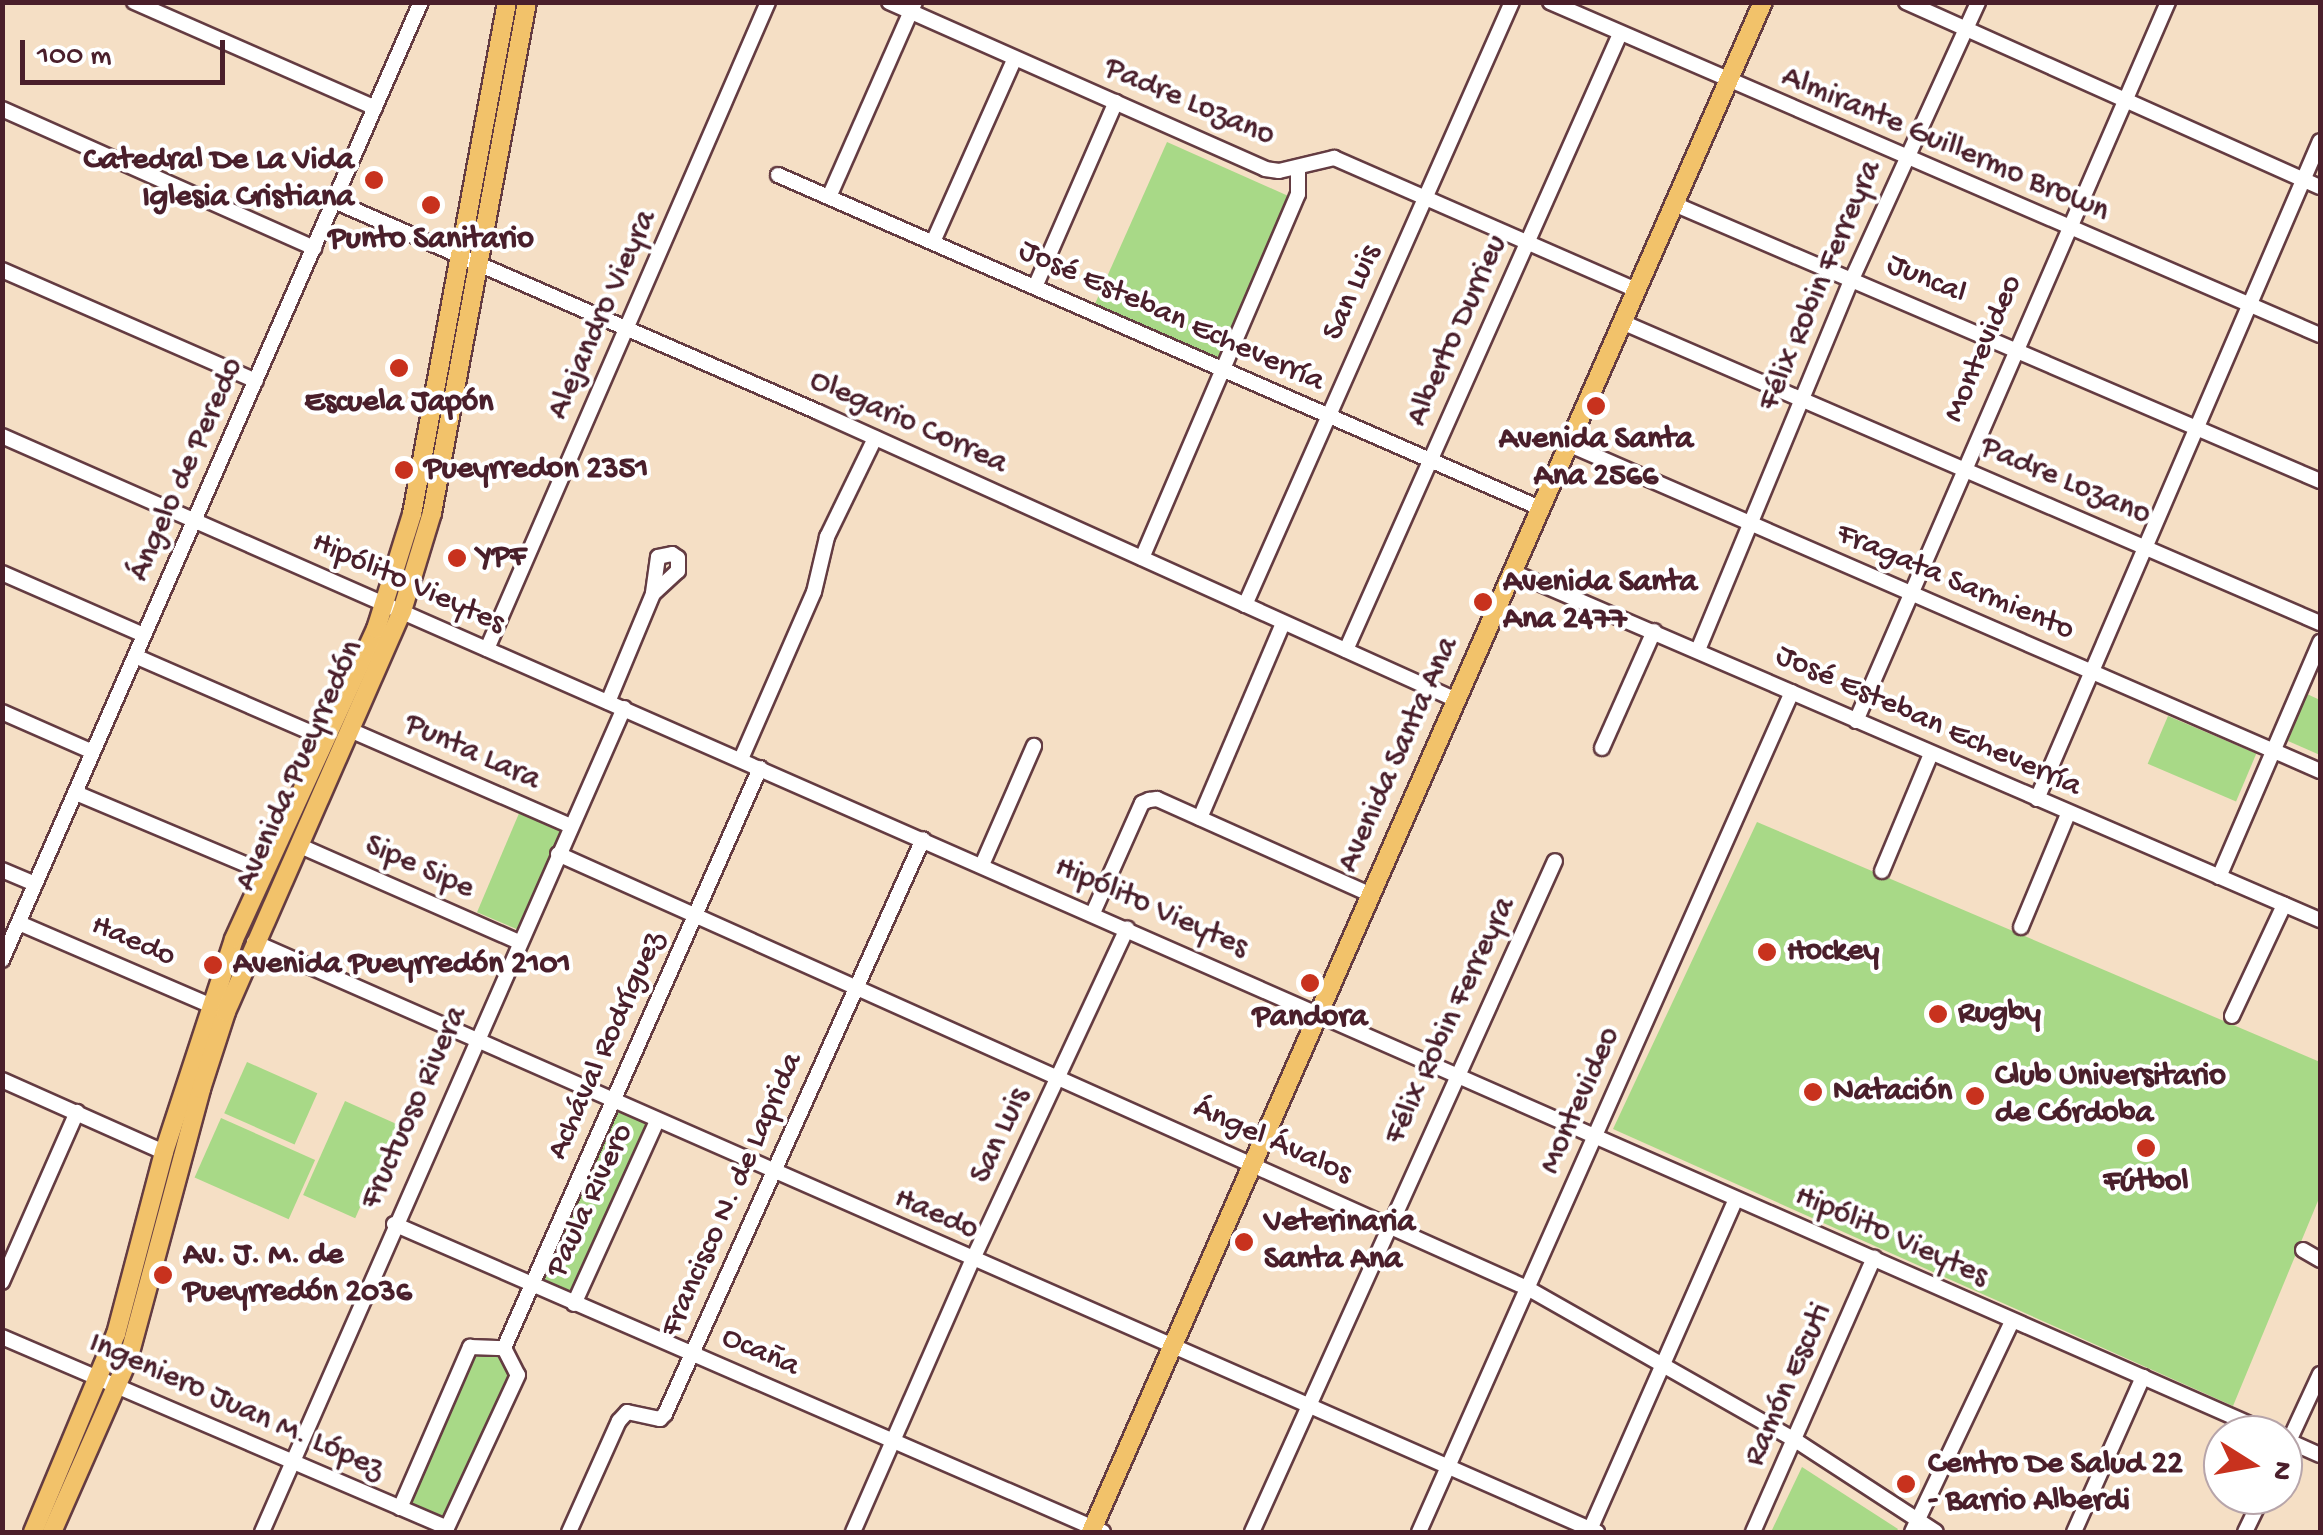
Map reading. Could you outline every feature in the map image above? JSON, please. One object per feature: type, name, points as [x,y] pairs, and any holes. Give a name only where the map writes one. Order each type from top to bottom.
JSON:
[{"type":"main road","name":"Avenida Santa Ana","points":[[1096,1531],[1172,1344],[1317,1011],[1763,2]]},
{"type":"main road","name":"Avenida Pueyrredón","points":[[33,1532],[110,1380],[164,1152],[264,872],[393,608],[462,258],[502,4]]},
{"type":"main road","name":"Avenida Pueyrredón","points":[[52,1532],[110,1380],[218,1008],[254,942],[350,730],[440,484],[526,7]]},
{"type":"street","points":[[134,2],[375,108]]},
{"type":"street","name":"Ángelo de Peredo","points":[[2,960],[420,2]]},
{"type":"street","name":"Alejandro Vieyra","points":[[487,648],[768,2]]},
{"type":"street","name":"Padre Lozano","points":[[889,2],[913,7],[1015,58],[1265,169],[1298,167],[1334,158],[1636,290]]},
{"type":"street","name":"San Luis","points":[[1245,605],[1512,2]]},
{"type":"street","name":"Almirante Guillermo Brown","points":[[1550,2],[2320,335]]},
{"type":"street","points":[[1906,2],[2320,187]]},
{"type":"street","name":"Félix Robin Ferreyra","points":[[1698,650],[1852,279],[1978,2]]},
{"type":"street","name":"Montevideo","points":[[1856,721],[2067,226],[2168,2]]},
{"type":"street","points":[[502,4],[526,7]]},
{"type":"street","points":[[829,197],[913,7]]},
{"type":"street","name":"Alberto Durrieu","points":[[1346,650],[1620,34]]},
{"type":"street","points":[[933,242],[1015,58]]},
{"type":"street","points":[[1035,287],[1116,102]]},
{"type":"street","points":[[2,109],[314,248]]},
{"type":"street","points":[[2037,799],[2320,141]]},
{"type":"street","points":[[1142,558],[1298,194],[1302,183],[1298,167]]},
{"type":"street","name":"José Esteban Echeverría","points":[[778,175],[1542,509]]},
{"type":"street","name":"Olegario Correa","points":[[334,202],[874,438],[1456,700]]},
{"type":"street","name":"Juncal","points":[[1674,204],[2320,481]]},
{"type":"street","points":[[2,270],[256,381]]},
{"type":"street","name":"Padre Lozano","points":[[1622,322],[2320,623]]},
{"type":"street","name":"Hipólito Vieytes","points":[[2,436],[1317,1011],[2224,1415]]},
{"type":"street","points":[[741,760],[814,592],[828,537],[874,438]]},
{"type":"street","name":"Fragata Sarmiento","points":[[1568,444],[2320,771]]},
{"type":"street","name":"José Esteban Echeverría","points":[[1514,572],[2320,920]]},
{"type":"street","points":[[2,573],[144,635]]},
{"type":"street","points":[[608,702],[653,594]]},
{"type":"street","points":[[1200,818],[1283,622]]},
{"type":"street","points":[[1602,748],[1654,631]]},
{"type":"street","points":[[2219,877],[2320,642]]},
{"type":"street","points":[[136,656],[326,739]]},
{"type":"street","name":"Montevideo","points":[[1419,1532],[1792,692]]},
{"type":"street","name":"Fructuoso Rivera","points":[[262,1532],[394,1224],[624,708]]},
{"type":"street","points":[[2,712],[94,752]]},
{"type":"street","name":"Punta Lara","points":[[350,730],[571,826]]},
{"type":"street","points":[[982,865],[1034,746]]},
{"type":"street","points":[[1882,871],[1930,754]]},
{"type":"street","name":"Achával Rodríguez","points":[[446,1530],[518,1375],[504,1348],[760,768]]},
{"type":"street","points":[[76,793],[264,872]]},
{"type":"street","points":[[1093,913],[1142,803],[1149,800],[1200,818],[1369,894]]},
{"type":"street","points":[[2021,927],[2068,814]]},
{"type":"street","name":"Francisco N. de Laprida","points":[[569,1532],[618,1420],[627,1412],[660,1419],[665,1414],[923,839]]},
{"type":"street","name":"Sipe Sipe","points":[[298,845],[519,942]]},
{"type":"street","name":"Ángel Ávalos","points":[[558,854],[1529,1288],[1796,1440],[1916,1527],[1936,1532]]},
{"type":"street","name":"Félix Robin Ferreyra","points":[[1252,1532],[1455,1074],[1555,861]]},
{"type":"street","points":[[2,870],[36,884]]},
{"type":"street","points":[[2232,1016],[2284,905]]},
{"type":"street","name":"Haedo","points":[[19,923],[218,1008]]},
{"type":"street","name":"San Luis","points":[[853,1532],[972,1261],[1127,928]]},
{"type":"street","name":"Haedo","points":[[254,942],[972,1261],[1309,1403],[1592,1531]]},
{"type":"street","points":[[2,1080],[164,1152]]},
{"type":"street","points":[[2,1282],[77,1112]]},
{"type":"street","name":"Paula Rivero","points":[[574,1304],[657,1121]]},
{"type":"street","points":[[1592,1531],[1736,1199]]},
{"type":"street","name":"Ocaña","points":[[394,1224],[1096,1531]]},
{"type":"street","points":[[2303,1250],[2320,1260]]},
{"type":"street","name":"Ramón Escuti","points":[[1754,1532],[1874,1258]]},
{"type":"street","points":[[1916,1527],[2012,1321]]},
{"type":"street","name":"Ingeniero Juan M. López","points":[[2,1336],[446,1530]]},
{"type":"street","points":[[400,1508],[470,1346],[504,1348]]},
{"type":"street","points":[[2298,1415],[2320,1374]]},
{"type":"street","points":[[2074,1532],[2144,1378]]},
{"type":"green space","points":[[1167,142],[1289,197],[1217,358],[1095,304]]},
{"type":"green space","points":[[2307,694],[2320,700],[2320,755],[2288,741]]},
{"type":"green space","points":[[2168,716],[2256,754],[2236,801],[2148,764]]},
{"type":"green space","points":[[520,811],[562,829],[519,930],[477,912]]},
{"type":"green space","name":"Club Universitario de Córdoba","points":[[1757,822],[2320,1062],[2320,1196],[2233,1406],[1613,1129]]},
{"type":"green space","points":[[247,1062],[317,1093],[295,1144],[224,1113]]},
{"type":"green space","points":[[345,1101],[397,1124],[355,1218],[303,1195]]},
{"type":"green space","points":[[619,1109],[650,1123],[574,1295],[543,1281]]},
{"type":"green space","points":[[221,1118],[315,1160],[289,1219],[195,1177]]},
{"type":"green space","points":[[472,1351],[502,1352],[512,1376],[445,1525],[404,1507]]},
{"type":"green space","points":[[1802,1467],[1898,1529],[1896,1532],[1771,1532]]},
{"type":"place","name":"Catedral De La Vida Iglesia Cristiana","points":[[374,180]]},
{"type":"place","name":"Punto Sanitario","points":[[431,205]]},
{"type":"place","name":"Escuela Japón","points":[[399,368]]},
{"type":"place","name":"Avenida Santa Ana 2566","points":[[1596,406]]},
{"type":"place","name":"Pueyrredon 2351","points":[[404,470]]},
{"type":"place","name":"YPF","points":[[457,558]]},
{"type":"place","name":"Avenida Santa Ana 2477","points":[[1483,602]]},
{"type":"place","name":"Hockey","points":[[1767,952]]},
{"type":"place","name":"Avenida Pueyrredón 2101","points":[[213,965]]},
{"type":"place","name":"Pandora","points":[[1310,983]]},
{"type":"place","name":"Rugby","points":[[1938,1014]]},
{"type":"place","name":"Natación","points":[[1813,1092]]},
{"type":"place","name":"Club Universitario de Córdoba","points":[[1975,1096]]},
{"type":"place","name":"Fútbol","points":[[2146,1148]]},
{"type":"place","name":"Veterinaria Santa Ana","points":[[1244,1242]]},
{"type":"place","name":"Av. J. M. de Pueyrredón 2036","points":[[163,1275]]},
{"type":"place","name":"Centro De Salud 22 - Barrio Alberdi","points":[[1906,1484]]}]
